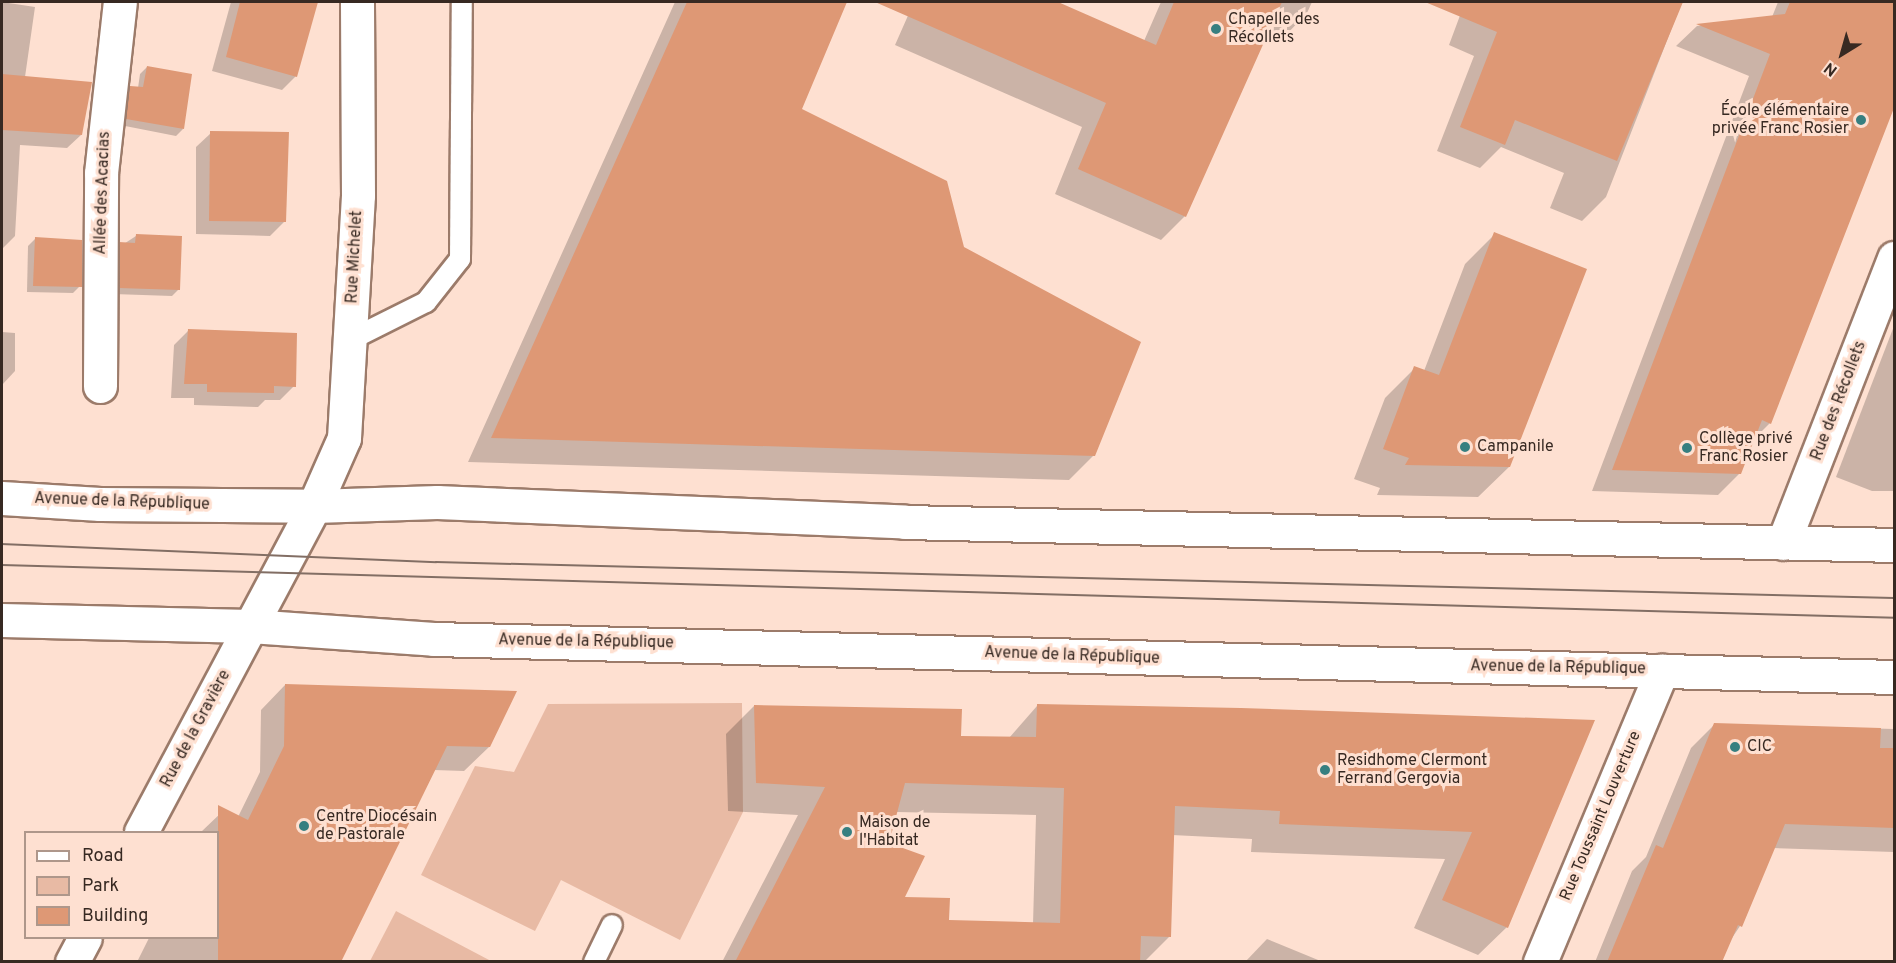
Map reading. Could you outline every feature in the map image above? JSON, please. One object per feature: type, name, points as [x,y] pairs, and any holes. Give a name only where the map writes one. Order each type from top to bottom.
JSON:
[{"type":"main road","name":"Allée des Acacias","points":[[100,386],[101,173],[120,2]]},
{"type":"main road","name":"Rue Michelet","points":[[314,506],[344,438],[352,339],[358,195],[357,2]]},
{"type":"main road","name":"Rue des Récollets","points":[[1783,543],[1894,258]]},
{"type":"main road","name":"Avenue de la République","points":[[2,498],[100,504],[314,506],[437,502],[905,522],[1894,545]]},
{"type":"main road","points":[[250,626],[314,506]]},
{"type":"main road","name":"Avenue de la République","points":[[2,620],[250,626],[434,639],[1894,676]]},
{"type":"main road","name":"Rue de la Gravière","points":[[142,831],[250,626]]},
{"type":"main road","name":"Rue Toussaint Louverture","points":[[1540,962],[1662,670]]},
{"type":"main road","points":[[72,962],[84,939]]},
{"type":"lane","points":[[352,339],[426,302],[460,259],[462,2]]},
{"type":"lane","points":[[594,962],[612,925]]},
{"type":"green space","points":[[742,703],[743,812],[680,940],[561,880],[535,931],[421,875],[475,766],[514,772],[548,704]]},
{"type":"green space","points":[[396,911],[491,961],[370,961]]},
{"type":"building","points":[[240,2],[318,2],[297,77],[226,57]]},
{"type":"building","points":[[687,2],[847,2],[802,109],[947,181],[964,247],[1141,342],[1095,456],[491,438]]},
{"type":"building","points":[[875,2],[1058,2],[1156,45],[1174,2],[1282,2],[1186,217],[1078,169],[1106,103]]},
{"type":"building","points":[[1425,2],[1683,2],[1617,161],[1515,120],[1505,145],[1460,127],[1497,32]]},
{"type":"building","points":[[1790,2],[1894,2],[1894,108],[1771,424],[1762,420],[1741,474],[1612,470],[1770,54],[1696,24],[1785,14]]},
{"type":"building","points":[[147,66],[192,74],[184,129],[126,119],[130,86],[143,87]]},
{"type":"building","points":[[2,74],[92,82],[82,135],[2,130]]},
{"type":"building","points":[[210,131],[289,132],[286,222],[209,221]]},
{"type":"building","points":[[1494,232],[1587,269],[1510,467],[1405,465],[1409,458],[1383,449],[1414,366],[1439,375]]},
{"type":"building","points":[[136,234],[182,236],[180,290],[119,288],[119,242],[135,243]]},
{"type":"building","points":[[35,237],[82,240],[82,287],[33,286]]},
{"type":"building","points":[[188,329],[297,333],[296,387],[274,386],[274,393],[207,392],[207,384],[184,384]]},
{"type":"building","name":"Centre Diocésain de Pastorale","points":[[285,684],[517,691],[490,747],[447,746],[341,962],[218,962],[218,805],[248,820],[284,746]]},
{"type":"building","points":[[1037,704],[1241,708],[1595,720],[1508,928],[1442,900],[1472,832],[1279,824],[1280,811],[1175,806],[1171,937],[1141,936],[1140,962],[735,962],[825,787],[756,783],[754,705],[962,709],[961,736],[1036,737]],"holes":[[[905,783],[1064,788],[1060,923],[949,920],[950,898],[905,897],[925,856],[889,843]]]},
{"type":"building","points":[[1714,723],[1881,728],[1880,748],[1894,748],[1894,828],[1785,824],[1742,927],[1738,925],[1722,962],[1607,962],[1656,845],[1663,848]]},
{"type":"tram line","points":[[2,544],[436,562],[1894,598]]},
{"type":"tram line","points":[[2,565],[1894,618]]},
{"type":"place","name":"Chapelle des Récollets","points":[[1216,29]]},
{"type":"place","name":"École élémentaire privée Franc Rosier","points":[[1861,120]]},
{"type":"place","name":"Campanile","points":[[1465,447]]},
{"type":"place","name":"Collège privé Franc Rosier","points":[[1687,448]]},
{"type":"place","name":"CIC","points":[[1735,747]]},
{"type":"place","name":"Residhome Clermont Ferrand Gergovia","points":[[1325,770]]},
{"type":"place","name":"Centre Diocésain de Pastorale","points":[[304,826]]},
{"type":"place","name":"Maison de l'Habitat","points":[[847,832]]}]
